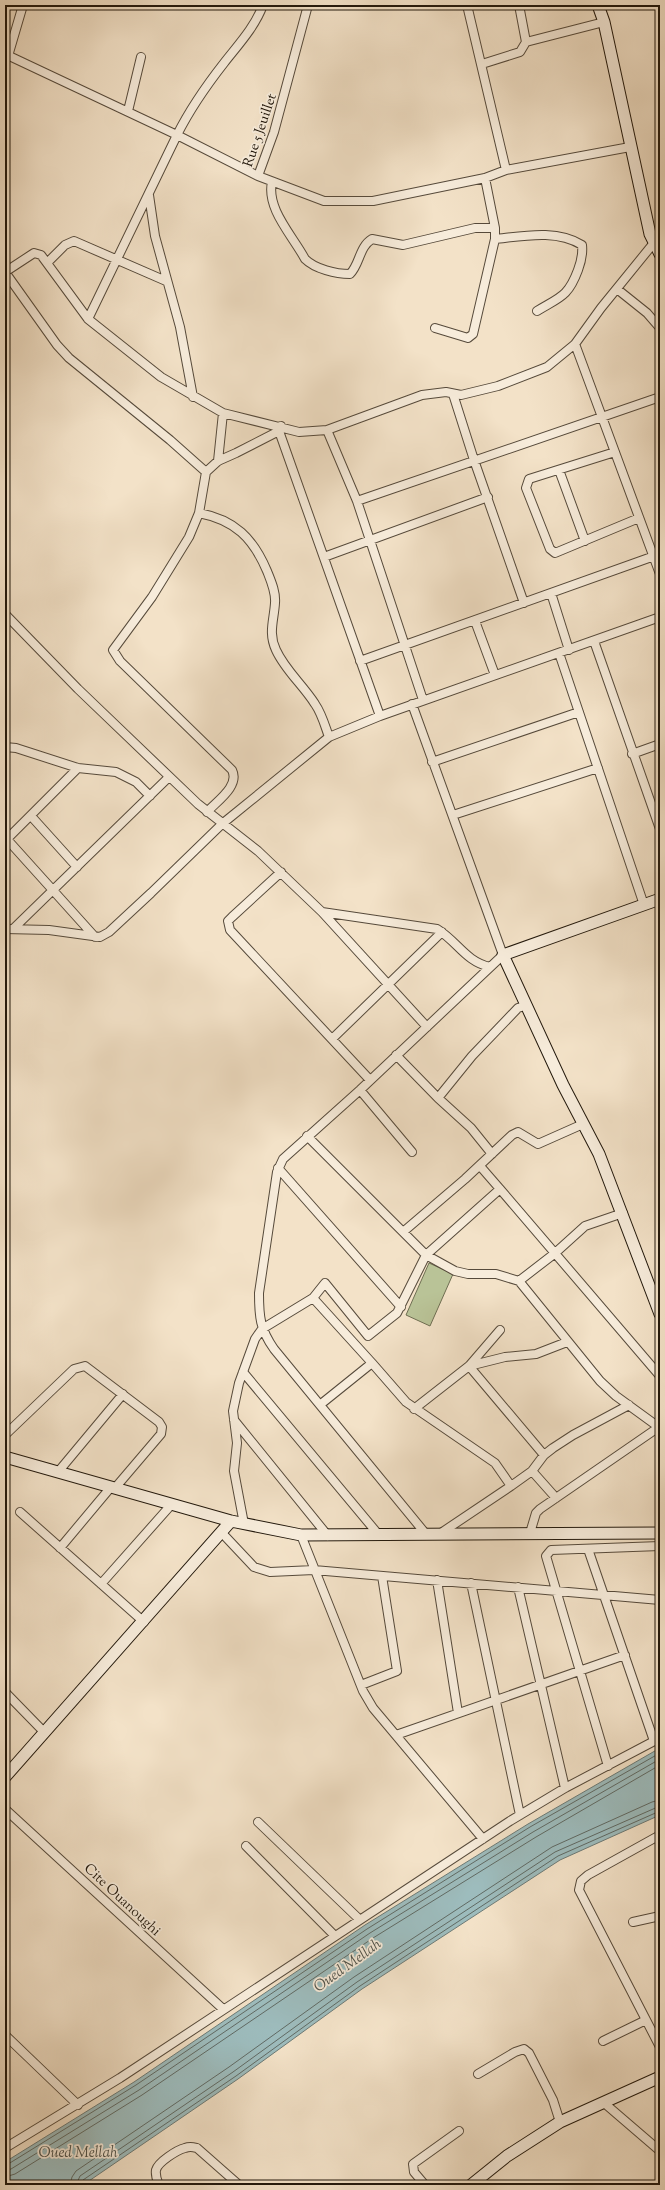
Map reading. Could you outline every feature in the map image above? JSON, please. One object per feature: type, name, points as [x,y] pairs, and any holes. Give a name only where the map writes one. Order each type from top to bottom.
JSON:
[{"type":"street","points":[[7,55],[23,5]]},
{"type":"street","name":"Rue 5 Jeuillet","points":[[7,55],[128,111],[258,176],[274,132],[308,5]]},
{"type":"street","points":[[467,5],[506,170]]},
{"type":"street","points":[[482,64],[520,52],[526,42],[519,5]]},
{"type":"street","points":[[598,5],[604,22],[630,147],[653,244],[660,254]]},
{"type":"street","points":[[604,5],[604,22]]},
{"type":"street","points":[[88,318],[177,135],[198,98],[245,36],[262,6]]},
{"type":"street","points":[[526,42],[604,22]]},
{"type":"street","points":[[128,111],[141,57]]},
{"type":"street","points":[[258,176],[324,201],[373,201],[485,178],[506,170],[630,147]]},
{"type":"street","points":[[435,328],[468,338],[472,334],[496,239],[485,178]]},
{"type":"street","points":[[272,182],[270,188],[275,209],[305,259],[310,263],[340,274],[350,274],[356,268],[362,251],[372,239],[403,245],[475,228],[495,228]]},
{"type":"street","points":[[149,195],[155,236],[180,328],[193,397]]},
{"type":"street","points":[[496,239],[540,234],[572,240],[582,245],[580,263],[572,287],[562,296],[537,311]]},
{"type":"street","points":[[48,262],[66,245],[74,241],[166,281]]},
{"type":"street","points":[[206,472],[170,440],[69,358],[57,345],[5,272],[34,253],[41,255],[48,262],[88,318],[140,361],[193,397],[223,413],[299,432],[327,430],[422,395],[446,392],[453,394],[470,393],[524,377],[547,367],[575,344],[601,308],[653,244]]},
{"type":"street","points":[[617,289],[647,313],[660,328]]},
{"type":"street","points":[[575,344],[639,518],[657,555],[660,574]]},
{"type":"street","points":[[453,394],[474,460],[524,603]]},
{"type":"street","points":[[356,501],[660,397]]},
{"type":"street","points":[[218,460],[223,413]]},
{"type":"street","points":[[207,812],[234,784],[235,776],[232,770],[120,661],[113,650],[152,597],[189,537],[199,513],[206,472],[218,460],[280,428]]},
{"type":"street","points":[[280,428],[380,716]]},
{"type":"street","points":[[327,430],[356,501],[423,700]]},
{"type":"street","points":[[615,452],[530,479],[526,488],[552,552],[557,553],[639,518]]},
{"type":"street","points":[[559,470],[585,541]]},
{"type":"street","points":[[324,557],[488,497]]},
{"type":"street","points":[[199,513],[226,521],[253,543],[274,588],[276,602],[271,622],[272,639],[275,649],[284,665],[315,704],[329,737]]},
{"type":"street","points":[[360,661],[657,555]]},
{"type":"street","points":[[551,593],[569,650]]},
{"type":"street","points":[[5,614],[78,689],[169,777],[207,812],[258,851],[322,912],[427,1027]]},
{"type":"street","points":[[5,929],[14,928],[95,937],[109,932],[222,824],[329,737],[423,700],[660,617]]},
{"type":"street","points":[[476,620],[495,675]]},
{"type":"street","points":[[594,641],[632,754],[660,829]]},
{"type":"street","points":[[559,653],[644,905]]},
{"type":"street","points":[[412,704],[432,762],[454,815],[503,955],[583,1124],[592,1137],[623,1213],[660,1314]]},
{"type":"street","points":[[432,762],[579,712]]},
{"type":"street","points":[[632,754],[660,744]]},
{"type":"street","points":[[5,747],[16,748],[78,768],[116,772],[127,776],[150,796]]},
{"type":"street","points":[[78,768],[6,839],[95,937]]},
{"type":"street","points":[[454,815],[598,768]]},
{"type":"street","points":[[14,928],[169,777]]},
{"type":"street","points":[[30,816],[77,867]]},
{"type":"street","points":[[281,872],[232,917],[228,925],[230,930],[370,1080]]},
{"type":"street","points":[[425,1534],[321,1404],[274,1349],[262,1329],[259,1293],[278,1168],[283,1159],[307,1136],[360,1090],[503,955],[660,899]]},
{"type":"street","points":[[322,912],[437,929],[469,958],[490,967]]},
{"type":"street","points":[[332,1039],[442,932]]},
{"type":"street","points":[[438,1098],[472,1056],[518,1008],[527,1005]]},
{"type":"street","points":[[396,1055],[438,1098],[471,1128],[492,1154]]},
{"type":"street","points":[[360,1090],[412,1152]]},
{"type":"street","points":[[403,1232],[518,1132],[538,1144],[583,1124]]},
{"type":"street","points":[[307,1136],[426,1255],[454,1271],[468,1274],[496,1274],[519,1281],[600,1381],[629,1406],[659,1427],[536,1513],[530,1533]]},
{"type":"street","points":[[480,1166],[660,1376]]},
{"type":"street","points":[[278,1168],[401,1307]]},
{"type":"street","points":[[357,1344],[392,1319],[401,1307],[426,1255],[500,1189]]},
{"type":"street","points":[[519,1281],[554,1254],[584,1226],[623,1213]]},
{"type":"street","points":[[244,1524],[234,1471],[237,1443],[233,1419],[233,1406],[255,1339],[262,1329],[312,1298],[324,1283],[368,1336]]},
{"type":"street","points":[[312,1298],[357,1344],[372,1363],[414,1409],[489,1458],[501,1470],[511,1486]]},
{"type":"street","points":[[414,1409],[468,1366],[500,1330]]},
{"type":"street","points":[[468,1366],[505,1357],[536,1354],[567,1342]]},
{"type":"street","points":[[321,1404],[372,1363]]},
{"type":"street","points":[[5,1435],[74,1369],[79,1366],[85,1366],[92,1370],[159,1422],[163,1430],[60,1548]]},
{"type":"street","points":[[468,1366],[544,1455]]},
{"type":"street","points":[[243,1372],[378,1534]]},
{"type":"street","points":[[58,1472],[123,1394]]},
{"type":"street","points":[[441,1533],[532,1471],[544,1455],[573,1435],[629,1406]]},
{"type":"street","points":[[233,1419],[328,1536]]},
{"type":"street","points":[[5,1457],[231,1521],[301,1535],[328,1536],[441,1533],[660,1533]]},
{"type":"street","points":[[532,1471],[556,1498]]},
{"type":"street","points":[[101,1584],[171,1504]]},
{"type":"street","points":[[20,1512],[144,1622]]},
{"type":"street","points":[[5,1777],[46,1733],[222,1534],[231,1521]]},
{"type":"street","points":[[222,1534],[254,1567],[270,1572],[314,1570],[660,1600]]},
{"type":"street","points":[[301,1535],[361,1685],[373,1708],[483,1839]]},
{"type":"street","points":[[608,1766],[546,1556],[551,1550],[660,1546]]},
{"type":"street","points":[[5,2148],[78,2105],[358,1919],[520,1815],[565,1788],[657,1740],[625,1655],[588,1549]]},
{"type":"street","points":[[361,1685],[397,1671],[382,1576]]},
{"type":"street","points":[[437,1580],[458,1713]]},
{"type":"street","points":[[471,1583],[494,1700],[520,1815]]},
{"type":"street","points":[[518,1587],[565,1788]]},
{"type":"street","points":[[396,1735],[625,1655]]},
{"type":"street","points":[[5,1692],[46,1733]]},
{"type":"street","name":"Cite Ouanoughi","points":[[5,1809],[223,2009]]},
{"type":"street","points":[[258,1822],[358,1919]]},
{"type":"street","points":[[660,1835],[588,1875],[582,1881],[579,1890],[660,2047]]},
{"type":"street","points":[[246,1846],[334,1936]]},
{"type":"street","points":[[633,1922],[660,1916]]},
{"type":"street","points":[[604,2040],[646,2020]]},
{"type":"street","points":[[5,2035],[78,2105]]},
{"type":"street","points":[[478,2074],[514,2052],[524,2049],[529,2053],[545,2083],[560,2122]]},
{"type":"street","points":[[471,2185],[507,2156],[560,2122],[660,2077]]},
{"type":"street","points":[[603,2102],[660,2151]]},
{"type":"street","points":[[425,2185],[414,2172],[412,2166],[413,2164],[459,2131]]},
{"type":"street","points":[[159,2185],[156,2179],[158,2165],[184,2148],[191,2146],[198,2148],[239,2185]]},
{"type":"green space","points":[[429,1263],[453,1274],[430,1326],[406,1315]]},
{"type":"water","name":"Oued Mellah","points":[[660,1748],[660,1815],[560,1860],[362,1989],[238,2079],[83,2185],[5,2185],[5,2162],[134,2082],[365,1925],[528,1824]]}]
